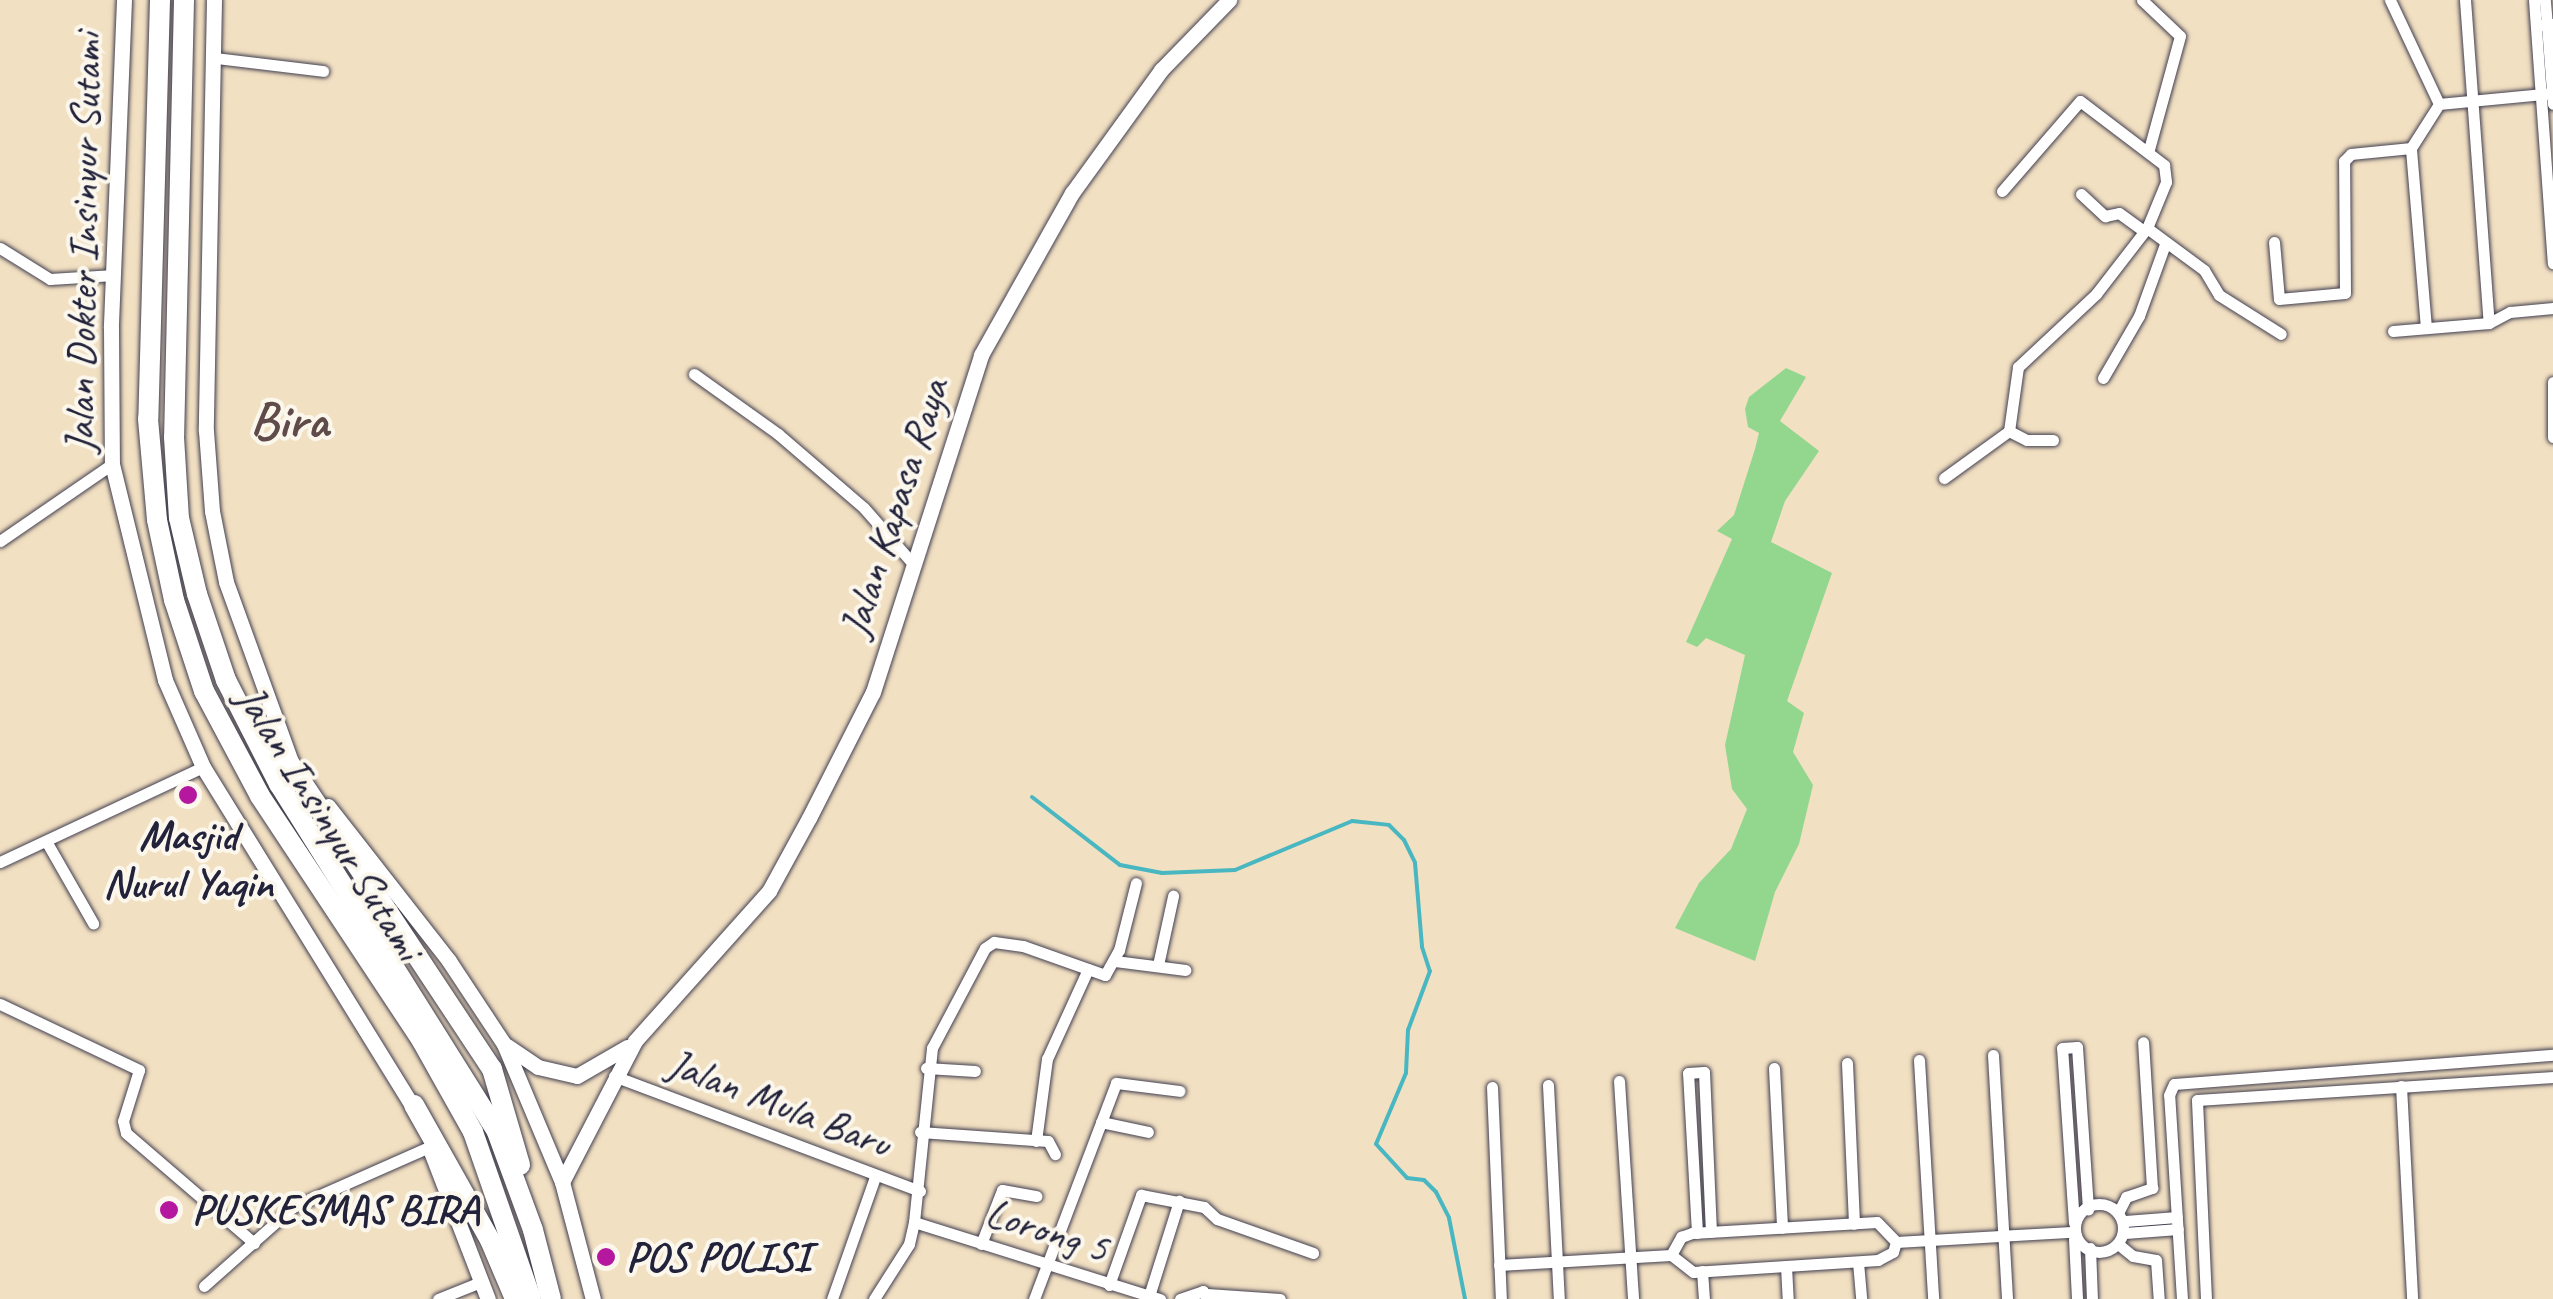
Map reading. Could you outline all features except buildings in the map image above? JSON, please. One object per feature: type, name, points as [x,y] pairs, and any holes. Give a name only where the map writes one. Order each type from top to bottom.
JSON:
[{"type":"highway","name":"Jalan Insinyur Sutami","points":[[160,0],[148,419],[156,520],[174,600],[204,691],[260,796],[422,1041],[473,1132],[531,1299]]},
{"type":"highway","name":"Jalan Insinyur Sutami","points":[[184,0],[174,437],[179,518],[197,594],[226,680],[279,784],[496,1132],[533,1230],[550,1299]]},
{"type":"highway","points":[[286,758],[492,1069],[533,1230]]},
{"type":"highway","points":[[414,1105],[490,1240],[515,1299]]},
{"type":"street","name":"Jalan Dokter Insinyur Sutami","points":[[124,0],[112,464],[165,680],[203,766],[414,1105],[488,1299]]},
{"type":"street","points":[[214,0],[216,58],[206,431],[212,511],[226,582],[286,758],[450,961],[504,1044],[562,1182],[593,1299]]},
{"type":"street","points":[[2142,0],[2180,36],[2150,150]]},
{"type":"street","points":[[2390,0],[2439,104]]},
{"type":"street","points":[[2465,0],[2488,324]]},
{"type":"street","name":"Jalan Kapasa Raya","points":[[504,1044],[538,1067],[576,1076],[606,1064],[635,1041],[751,914],[809,818],[873,692],[962,406],[1014,296],[1116,125],[1223,2]]},
{"type":"street","points":[[2542,5],[2553,263]]},
{"type":"street","points":[[216,58],[323,71]]},
{"type":"street","points":[[2439,104],[2548,93]]},
{"type":"street","points":[[2548,93],[2553,104]]},
{"type":"street","points":[[1944,478],[2009,431],[2018,366],[2096,294],[2145,229],[2166,182],[2164,165],[2150,150],[2078,102],[2002,191]]},
{"type":"street","points":[[2426,328],[2411,148],[2439,104]]},
{"type":"street","points":[[2274,242],[2279,299],[2345,294],[2344,161],[2350,154],[2411,148]]},
{"type":"street","points":[[2080,194],[2105,216],[2119,213],[2204,270],[2219,295],[2281,334]]},
{"type":"street","points":[[2103,378],[2139,316],[2165,244]]},
{"type":"street","points":[[0,248],[56,281],[114,274]]},
{"type":"street","points":[[2393,331],[2488,324],[2510,312],[2553,308]]},
{"type":"street","points":[[694,374],[778,434],[864,508],[914,564]]},
{"type":"street","points":[[2553,382],[2553,437]]},
{"type":"street","points":[[2009,431],[2027,440],[2053,440]]},
{"type":"street","points":[[0,541],[112,464]]},
{"type":"street","points":[[0,862],[203,766]]},
{"type":"street","points":[[46,841],[93,923]]},
{"type":"street","points":[[874,1299],[909,1244],[914,1222],[920,1191],[926,1068],[940,1030],[989,944],[1038,950],[1103,976],[1115,960],[1136,883]]},
{"type":"street","points":[[1158,966],[1173,896]]},
{"type":"street","points":[[1115,960],[1185,970]]},
{"type":"street","points":[[1036,1141],[1047,1059],[1088,969]]},
{"type":"street","points":[[0,1004],[139,1070],[123,1121],[126,1133],[254,1243]]},
{"type":"street","name":"Jalan Kapasa Raya","points":[[562,1182],[635,1041]]},
{"type":"street","points":[[2142,1042],[2152,1188],[2126,1198],[2122,1227],[2133,1256],[2156,1260],[2159,1299]]},
{"type":"street","points":[[2073,1231],[2088,1210],[2077,1047],[2062,1048],[2077,1299]]},
{"type":"street","points":[[1992,1054],[2006,1299]]},
{"type":"street","points":[[2171,1088],[2209,1078],[2553,1055]]},
{"type":"street","points":[[1919,1060],[1933,1299]]},
{"type":"street","points":[[1847,1063],[1854,1224]]},
{"type":"street","points":[[926,1068],[975,1072]]},
{"type":"street","points":[[1774,1068],[1782,1228]]},
{"type":"street","points":[[1704,1072],[1704,1232],[1688,1073],[1704,1072]]},
{"type":"street","name":"Jalan Mula Baru","points":[[614,1076],[920,1191]]},
{"type":"street","points":[[2171,1088],[2195,1101],[2553,1077]]},
{"type":"street","points":[[1034,1299],[1119,1080],[1180,1091]]},
{"type":"street","points":[[1619,1081],[1633,1299]]},
{"type":"street","points":[[1548,1085],[1559,1299]]},
{"type":"street","points":[[2401,1086],[2412,1299]]},
{"type":"street","points":[[1492,1087],[1501,1299]]},
{"type":"street","points":[[2171,1088],[2182,1299]]},
{"type":"street","points":[[2195,1101],[2206,1299]]},
{"type":"street","points":[[1102,1122],[1148,1132]]},
{"type":"street","points":[[920,1132],[1052,1143],[1055,1154]]},
{"type":"street","points":[[204,1286],[294,1206],[429,1147]]},
{"type":"street","points":[[832,1299],[875,1177]]},
{"type":"street","points":[[981,1244],[1002,1190],[1036,1196]]},
{"type":"street","points":[[1108,1285],[1140,1196],[1179,1202],[1313,1253]]},
{"type":"street","points":[[1154,1298],[1179,1202]]},
{"type":"street","points":[[2088,1210],[2122,1227]]},
{"type":"street","name":"Lorong 5","points":[[914,1222],[1048,1268],[1154,1298]]},
{"type":"street","points":[[2090,1248],[2122,1227],[2177,1223]]},
{"type":"street","points":[[1672,1255],[1681,1237],[1704,1232],[1854,1224],[1887,1226],[1896,1242]]},
{"type":"street","points":[[1896,1242],[2073,1231],[2090,1248],[2092,1299]]},
{"type":"street","points":[[1672,1255],[1682,1270],[1702,1271],[1858,1262],[1886,1258],[1896,1242]]},
{"type":"street","points":[[1499,1265],[1672,1255]]},
{"type":"street","points":[[1858,1262],[1860,1299]]},
{"type":"street","points":[[1786,1266],[1788,1299]]},
{"type":"street","points":[[1702,1271],[1704,1299]]},
{"type":"street","points":[[438,1299],[484,1281]]},
{"type":"street","points":[[1180,1299],[1280,1299]]},
{"type":"green space","points":[[1786,368],[1806,377],[1780,421],[1819,451],[1785,501],[1771,542],[1832,573],[1787,701],[1804,713],[1793,752],[1813,785],[1799,844],[1775,892],[1755,961],[1675,928],[1699,883],[1731,849],[1747,809],[1732,789],[1725,745],[1745,655],[1706,638],[1697,647],[1686,642],[1732,539],[1717,531],[1734,515],[1759,433],[1748,427],[1745,409],[1749,397]]},
{"type":"waterway","points":[[1032,797],[1120,865],[1162,873],[1235,870],[1352,821],[1389,825],[1404,840],[1415,863],[1422,947],[1430,971],[1408,1030],[1406,1073],[1376,1144],[1407,1178],[1424,1180],[1436,1192],[1449,1218],[1465,1299]]},
{"type":"place","name":"Masjid Nurul Yaqin","points":[[188,795]]},
{"type":"place","name":"PUSKESMAS BIRA","points":[[169,1210]]},
{"type":"place","name":"POS POLISI","points":[[606,1257]]},
{"type":"district","name":"Bira","points":[[289,421]]}]
